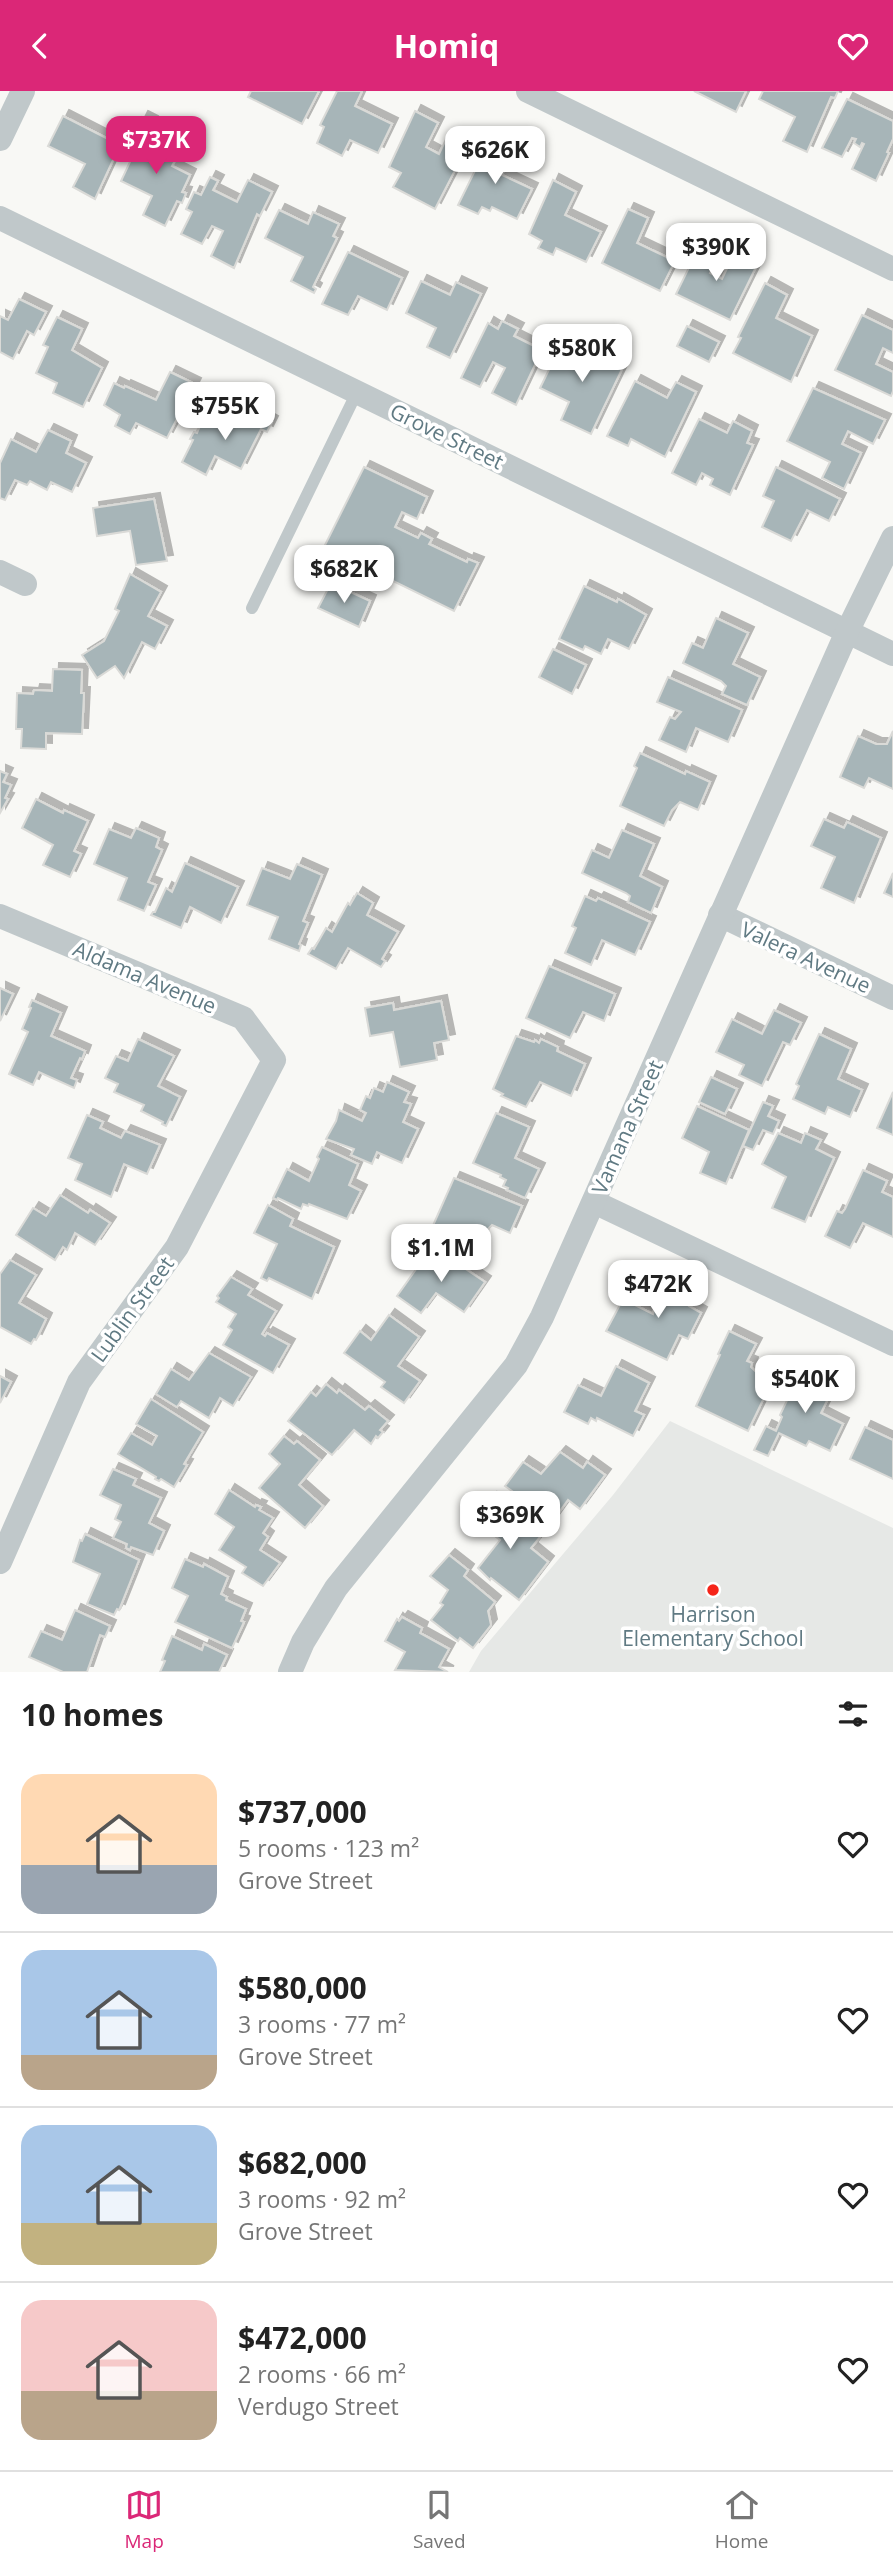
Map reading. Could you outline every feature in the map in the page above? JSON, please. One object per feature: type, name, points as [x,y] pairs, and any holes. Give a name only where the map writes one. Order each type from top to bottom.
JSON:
[{"type":"street","points":[[0,139],[23,91]]},
{"type":"street","points":[[528,91],[893,269]]},
{"type":"street","name":"Grove Street","points":[[0,218],[893,654]]},
{"type":"street","name":"Vamana Street","points":[[290,1672],[303,1642],[336,1588],[516,1365],[542,1317],[847,632],[893,538]]},
{"type":"street","points":[[0,572],[24,584]]},
{"type":"street","name":"Valera Avenue","points":[[720,915],[893,998]]},
{"type":"street","name":"Aldama Avenue","points":[[0,916],[243,1018],[274,1060]]},
{"type":"street","name":"Lublin Street","points":[[0,1562],[79,1382],[177,1247],[274,1060]]},
{"type":"street","points":[[594,1202],[893,1344]]},
{"type":"lane","points":[[252,608],[357,392]]},
{"type":"shaded area","name":"Harrison Elementary School","points":[[670,1421],[893,1528],[893,1672],[469,1672],[481,1651],[613,1495]]},
{"type":"building","points":[[251,91],[319,91],[302,124],[248,97]]},
{"type":"building","points":[[337,91],[362,91],[355,106],[392,124],[378,153],[350,140],[342,156],[317,143],[324,127],[320,125]]},
{"type":"building","points":[[694,91],[746,91],[736,112]]},
{"type":"building","points":[[763,91],[838,91],[835,98],[831,97],[807,152],[783,141],[795,117],[759,99]]},
{"type":"building","points":[[847,99],[893,121],[893,139],[876,181],[852,169],[864,144],[860,147],[854,143],[856,139],[852,138],[842,157],[822,148]]},
{"type":"building","points":[[415,111],[438,123],[426,147],[439,154],[448,135],[468,145],[435,209],[393,187],[401,173],[389,167]]},
{"type":"building","points":[[63,116],[120,145],[95,199],[73,187],[85,164],[48,146]]},
{"type":"building","points":[[142,117],[152,122],[139,150],[155,158],[163,143],[180,151],[172,166],[190,175],[182,192],[186,193],[182,203],[177,201],[165,226],[143,215],[152,196],[121,181],[136,149],[128,145]]},
{"type":"building","points":[[489,142],[512,153],[502,175],[532,189],[517,219],[492,207],[490,211],[482,207],[478,214],[458,205]]},
{"type":"building","points":[[210,177],[218,181],[213,190],[237,202],[248,180],[272,192],[260,216],[257,214],[234,268],[211,256],[223,231],[212,226],[202,244],[181,234],[192,212],[186,209],[194,192],[201,195]]},
{"type":"building","points":[[553,180],[576,192],[565,215],[601,232],[586,262],[556,248],[553,255],[538,248],[542,241],[529,234]]},
{"type":"building","points":[[628,209],[648,218],[637,243],[675,261],[660,291],[602,263]]},
{"type":"building","points":[[279,210],[308,224],[313,212],[339,224],[333,236],[337,238],[313,287],[316,289],[314,293],[291,281],[303,257],[265,238]]},
{"type":"building","points":[[700,245],[719,254],[710,273],[722,279],[734,254],[757,265],[730,320],[676,294]]},
{"type":"building","points":[[348,252],[402,278],[387,310],[358,296],[348,315],[322,304]]},
{"type":"building","points":[[421,281],[450,295],[456,282],[481,294],[450,358],[427,347],[436,328],[406,313]]},
{"type":"building","points":[[765,283],[787,295],[776,318],[812,336],[791,382],[733,353],[741,338],[738,337]]},
{"type":"building","points":[[19,299],[46,312],[34,335],[27,331],[13,359],[0,352],[0,316],[8,320]]},
{"type":"building","points":[[862,315],[893,330],[893,353],[883,348],[876,364],[893,372],[891,396],[835,370]]},
{"type":"building","points":[[57,317],[82,329],[72,350],[102,368],[83,407],[53,393],[57,383],[36,373],[48,347],[43,345]]},
{"type":"building","points":[[502,321],[518,329],[514,336],[542,350],[516,405],[492,393],[505,368],[493,362],[480,387],[461,378],[488,323],[498,329]]},
{"type":"building","points":[[687,326],[719,342],[709,362],[677,346]]},
{"type":"building","points":[[581,343],[624,365],[591,434],[561,420],[569,402],[540,388],[561,345],[577,352]]},
{"type":"building","points":[[170,372],[195,384],[167,438],[136,423],[130,434],[115,426],[120,415],[104,405],[114,383],[156,400]]},
{"type":"building","points":[[635,381],[667,398],[676,382],[696,392],[665,457],[631,439],[628,446],[607,436]]},
{"type":"building","points":[[813,388],[885,420],[873,444],[848,431],[842,444],[861,453],[844,489],[822,478],[830,462],[787,441]]},
{"type":"building","points":[[246,407],[272,422],[267,432],[261,429],[241,469],[215,456],[206,475],[182,462],[193,440],[190,439],[194,432],[197,433],[203,419],[226,431],[230,425],[236,427]]},
{"type":"building","points":[[699,419],[727,433],[733,421],[752,431],[747,443],[753,445],[730,495],[710,485],[713,479],[702,473],[696,485],[672,473]]},
{"type":"building","points":[[48,430],[71,441],[66,453],[86,463],[72,492],[51,482],[47,490],[30,481],[27,485],[15,480],[5,500],[0,498],[0,463],[11,439],[36,452]]},
{"type":"building","points":[[364,467],[427,497],[417,519],[402,512],[395,527],[418,538],[421,533],[432,539],[429,544],[467,562],[468,559],[478,563],[454,611],[324,547]]},
{"type":"building","points":[[776,467],[840,499],[829,521],[807,510],[791,541],[762,527],[774,501],[763,496]]},
{"type":"building","points":[[154,499],[167,561],[136,565],[130,531],[97,536],[93,508]]},
{"type":"building","points":[[130,574],[161,592],[148,616],[167,626],[155,649],[142,642],[124,678],[115,666],[97,678],[82,655],[104,641],[119,611],[115,609]]},
{"type":"building","points":[[331,583],[370,601],[359,627],[318,608]]},
{"type":"building","points":[[584,586],[617,602],[618,599],[646,615],[629,649],[608,639],[601,654],[585,646],[583,650],[559,639]]},
{"type":"building","points":[[716,618],[748,633],[733,664],[760,677],[747,705],[722,694],[726,686],[721,681],[683,663],[692,643],[703,648]]},
{"type":"building","points":[[553,649],[586,665],[572,694],[539,677]]},
{"type":"building","points":[[53,669],[82,670],[82,734],[46,733],[46,749],[21,748],[22,729],[16,729],[17,693],[52,691]]},
{"type":"building","points":[[668,677],[742,710],[728,742],[696,728],[686,752],[659,740],[670,717],[675,719],[681,712],[657,702]]},
{"type":"building","points":[[893,731],[893,789],[869,778],[864,788],[840,777],[858,736],[876,744],[887,744]]},
{"type":"building","points":[[640,753],[685,774],[686,771],[710,782],[698,810],[680,802],[672,810],[664,826],[620,806],[637,768],[634,766]]},
{"type":"building","points":[[0,771],[7,774],[3,782],[11,785],[5,798],[8,799],[0,813]]},
{"type":"building","points":[[36,799],[63,813],[64,810],[88,821],[74,851],[81,854],[70,877],[43,865],[53,845],[22,828]]},
{"type":"building","points":[[824,819],[844,828],[847,822],[881,838],[854,903],[821,888],[835,857],[811,846]]},
{"type":"building","points":[[136,828],[159,838],[156,847],[162,850],[148,882],[156,885],[144,911],[118,900],[127,878],[94,864],[109,829],[131,838]]},
{"type":"building","points":[[622,830],[654,844],[640,876],[662,887],[651,913],[628,902],[630,896],[626,893],[582,873],[592,850],[609,858]]},
{"type":"building","points":[[185,863],[238,887],[221,923],[190,907],[181,928],[151,915],[166,888],[172,892]]},
{"type":"building","points":[[297,864],[322,875],[303,921],[308,923],[299,944],[299,951],[269,939],[278,917],[247,905],[262,868],[290,879]]},
{"type":"building","points":[[893,873],[893,897],[884,893]]},
{"type":"building","points":[[357,893],[373,903],[367,915],[398,932],[382,959],[385,961],[381,967],[348,948],[336,969],[308,954],[326,928],[332,932],[348,903],[350,905]]},
{"type":"building","points":[[585,896],[596,901],[598,898],[650,922],[635,955],[602,940],[591,965],[565,953],[576,928],[572,926]]},
{"type":"building","points":[[549,966],[615,994],[604,1021],[583,1012],[570,1038],[526,1018]]},
{"type":"building","points":[[0,988],[13,994],[0,1021]]},
{"type":"building","points":[[32,1000],[61,1013],[51,1036],[85,1051],[71,1078],[77,1080],[74,1088],[39,1072],[33,1085],[9,1074],[28,1032],[22,1029]]},
{"type":"building","points":[[441,1001],[449,1040],[434,1043],[437,1060],[400,1067],[393,1032],[370,1036],[365,1008],[393,1003],[394,1010]]},
{"type":"building","points":[[774,1010],[801,1023],[790,1045],[783,1042],[762,1086],[739,1075],[744,1065],[716,1052],[732,1019],[762,1034]]},
{"type":"building","points":[[819,1034],[851,1049],[838,1079],[862,1090],[850,1117],[828,1107],[825,1114],[793,1099],[799,1086],[796,1084]]},
{"type":"building","points":[[516,1036],[539,1043],[541,1039],[558,1047],[557,1051],[585,1064],[571,1096],[540,1082],[526,1107],[501,1096],[503,1094],[493,1089]]},
{"type":"building","points":[[138,1039],[174,1056],[158,1086],[180,1097],[166,1126],[141,1111],[144,1105],[114,1092],[118,1084],[105,1078],[116,1056],[128,1061]]},
{"type":"building","points":[[711,1077],[737,1089],[725,1114],[699,1102]]},
{"type":"building","points":[[387,1082],[409,1092],[404,1102],[411,1104],[403,1122],[418,1129],[402,1163],[377,1152],[372,1164],[351,1155],[354,1149],[326,1139],[339,1110],[362,1121],[366,1113],[360,1110],[366,1096],[370,1098],[374,1088],[383,1092]]},
{"type":"building","points":[[893,1092],[893,1135],[877,1128]]},
{"type":"building","points":[[763,1102],[773,1106],[768,1116],[779,1121],[773,1134],[763,1130],[753,1150],[743,1146]]},
{"type":"building","points":[[697,1106],[749,1130],[726,1184],[700,1173],[709,1152],[682,1138]]},
{"type":"building","points":[[496,1113],[529,1127],[515,1158],[539,1169],[525,1198],[507,1190],[508,1188],[503,1186],[506,1180],[500,1177],[501,1175],[473,1163]]},
{"type":"building","points":[[87,1115],[103,1122],[100,1128],[121,1138],[125,1131],[160,1145],[147,1174],[124,1164],[111,1197],[75,1180],[82,1164],[68,1158]]},
{"type":"building","points":[[778,1133],[801,1143],[805,1133],[821,1140],[816,1149],[834,1158],[805,1222],[772,1208],[786,1177],[762,1164]]},
{"type":"building","points":[[322,1147],[358,1164],[349,1185],[361,1191],[347,1219],[309,1204],[303,1204],[301,1209],[273,1198],[287,1169],[309,1181]]},
{"type":"building","points":[[863,1170],[887,1181],[882,1192],[893,1197],[893,1237],[863,1223],[850,1248],[825,1236],[837,1211],[842,1213],[845,1209]]},
{"type":"building","points":[[454,1178],[522,1206],[510,1233],[492,1225],[483,1234],[476,1250],[431,1230]]},
{"type":"building","points":[[60,1195],[110,1223],[95,1245],[75,1233],[67,1250],[63,1247],[55,1260],[16,1235],[33,1208],[46,1216]]},
{"type":"building","points":[[268,1205],[293,1219],[290,1226],[334,1247],[312,1299],[269,1278],[267,1281],[261,1278],[277,1244],[254,1233]]},
{"type":"building","points":[[439,1251],[485,1282],[464,1312],[436,1293],[421,1313],[397,1296],[424,1258],[431,1263]]},
{"type":"building","points":[[10,1260],[36,1275],[19,1303],[46,1319],[36,1340],[31,1344],[0,1327],[0,1274]]},
{"type":"building","points":[[674,1275],[698,1287],[689,1306],[701,1313],[688,1339],[679,1335],[667,1360],[606,1331],[623,1299],[653,1314]]},
{"type":"building","points":[[231,1277],[252,1289],[248,1295],[276,1311],[262,1334],[265,1336],[267,1333],[289,1345],[273,1373],[223,1345],[232,1330],[228,1327],[236,1314],[216,1302],[219,1298],[217,1296]]},
{"type":"building","points":[[389,1315],[419,1337],[398,1366],[420,1381],[404,1403],[381,1387],[385,1382],[344,1353],[360,1331],[371,1340]]},
{"type":"building","points":[[729,1331],[756,1344],[747,1361],[752,1363],[751,1367],[755,1371],[773,1379],[748,1431],[696,1406]]},
{"type":"building","points":[[209,1353],[251,1377],[233,1406],[220,1398],[209,1418],[181,1401],[177,1407],[156,1394],[171,1369],[189,1380]]},
{"type":"building","points":[[616,1366],[649,1383],[635,1411],[644,1415],[633,1436],[597,1418],[596,1421],[591,1418],[588,1424],[564,1412],[578,1385],[601,1396]]},
{"type":"building","points":[[803,1367],[836,1382],[821,1413],[843,1424],[830,1451],[809,1441],[806,1446],[779,1433],[768,1456],[754,1450],[766,1426],[776,1431],[782,1417],[780,1415]]},
{"type":"building","points":[[0,1376],[11,1382],[0,1403]]},
{"type":"building","points":[[326,1384],[337,1393],[339,1390],[365,1410],[369,1406],[388,1421],[380,1430],[383,1432],[378,1438],[376,1436],[371,1444],[354,1430],[332,1455],[288,1421],[311,1392],[316,1396]]},
{"type":"building","points":[[151,1399],[203,1432],[174,1487],[161,1479],[155,1479],[156,1477],[118,1454],[131,1433],[152,1445],[157,1436],[136,1424]]},
{"type":"building","points":[[865,1427],[893,1440],[893,1479],[850,1459]]},
{"type":"building","points":[[284,1436],[294,1444],[297,1441],[320,1460],[299,1485],[323,1506],[305,1528],[259,1488],[280,1464],[269,1454]]},
{"type":"building","points":[[560,1452],[583,1468],[587,1462],[605,1475],[580,1509],[568,1500],[554,1519],[549,1515],[543,1524],[522,1509],[529,1500],[525,1497],[523,1499],[505,1486],[523,1462],[541,1474]]},
{"type":"building","points":[[113,1469],[136,1479],[133,1485],[161,1498],[149,1523],[164,1531],[153,1555],[131,1547],[130,1550],[126,1548],[127,1544],[113,1538],[121,1522],[115,1519],[121,1505],[100,1495]]},
{"type":"building","points":[[229,1490],[255,1507],[261,1507],[259,1510],[273,1518],[263,1533],[268,1537],[260,1550],[280,1563],[263,1586],[242,1573],[246,1567],[219,1550],[234,1527],[215,1514]]},
{"type":"building","points":[[491,1498],[532,1531],[534,1529],[540,1533],[531,1548],[548,1562],[519,1600],[478,1568],[500,1540],[474,1520]]},
{"type":"building","points":[[85,1534],[139,1560],[119,1610],[117,1609],[114,1615],[87,1604],[100,1574],[73,1562],[80,1540],[82,1541]]},
{"type":"building","points":[[449,1555],[468,1570],[464,1576],[495,1602],[488,1611],[491,1625],[473,1648],[460,1638],[458,1641],[431,1620],[443,1605],[440,1603],[448,1590],[430,1576]]},
{"type":"building","points":[[185,1559],[203,1567],[204,1564],[228,1577],[221,1594],[227,1597],[226,1600],[246,1609],[241,1621],[244,1622],[232,1648],[175,1622],[188,1596],[172,1588]]},
{"type":"building","points":[[75,1610],[110,1626],[105,1637],[100,1635],[87,1672],[63,1672],[29,1657],[41,1631],[62,1640]]},
{"type":"building","points":[[402,1617],[422,1628],[420,1633],[449,1649],[439,1667],[448,1672],[395,1670],[405,1652],[385,1641],[397,1619],[399,1621]]},
{"type":"building","points":[[172,1636],[202,1650],[204,1644],[227,1655],[219,1672],[160,1672]]},
{"type":"place","name":"Harrison Elementary School","points":[[713,1590]]}]
